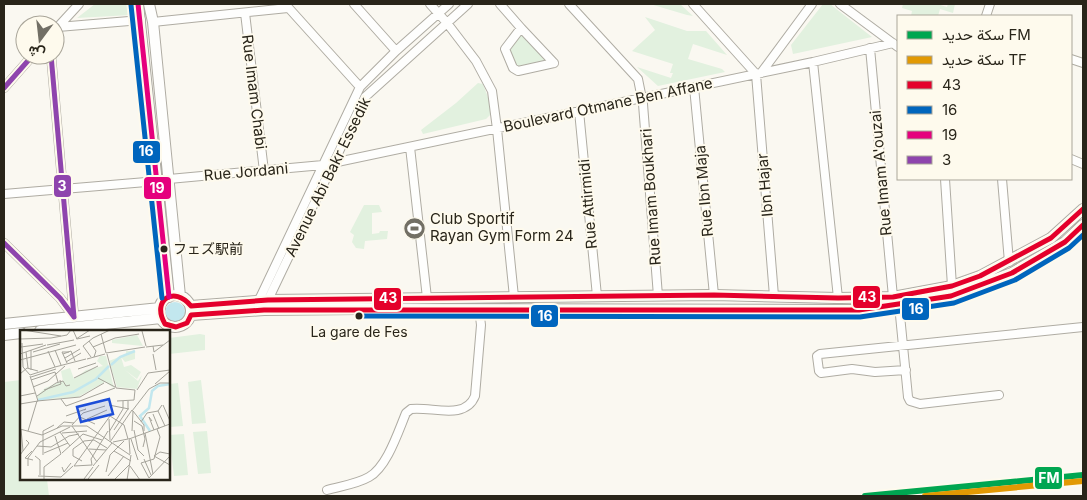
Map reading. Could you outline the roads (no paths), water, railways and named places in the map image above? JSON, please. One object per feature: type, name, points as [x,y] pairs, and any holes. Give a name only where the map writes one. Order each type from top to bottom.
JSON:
[{"type":"street","points":[[65,19],[79,4]]},
{"type":"street","points":[[138,4],[169,297]]},
{"type":"street","points":[[149,4],[153,22],[180,296]]},
{"type":"street","points":[[354,4],[396,51]]},
{"type":"street","points":[[430,4],[476,61],[492,91],[514,297]]},
{"type":"street","name":"Avenue Abi Bakr Essedik","points":[[264,300],[360,86],[449,4]]},
{"type":"street","name":"Avenue Abi Bakr Essedik","points":[[264,300],[365,97],[468,4]]},
{"type":"street","points":[[500,4],[554,63],[518,71],[513,68],[505,49],[520,28]]},
{"type":"street","name":"Rue Imam Boukhari","points":[[569,4],[638,79],[643,98],[658,296]]},
{"type":"street","points":[[693,4],[758,73],[812,4]]},
{"type":"street","points":[[840,4],[895,45]]},
{"type":"street","points":[[153,22],[245,13],[286,6],[360,86]]},
{"type":"street","name":"Rue Imam Chabi","points":[[245,13],[264,170]]},
{"type":"street","points":[[65,28],[141,20]]},
{"type":"street","name":"Boulevard Otmane Ben Affane","points":[[323,165],[813,62],[870,48],[895,45]]},
{"type":"street","name":"Rue Imam A'ouzai","points":[[870,48],[896,301],[908,397],[912,403],[920,404],[999,395]]},
{"type":"street","points":[[813,62],[838,298]]},
{"type":"street","points":[[4,88],[24,65]]},
{"type":"street","points":[[52,65],[74,317]]},
{"type":"street","name":"Ibn Hajar","points":[[758,73],[774,296]]},
{"type":"street","name":"Rue Ibn Maja","points":[[694,87],[714,295]]},
{"type":"street","name":"Rue Attirmidi","points":[[580,111],[597,296]]},
{"type":"street","points":[[410,147],[427,298]]},
{"type":"street","name":"Rue Jordani","points":[[169,180],[323,165]]},
{"type":"street","points":[[945,180],[952,286]]},
{"type":"street","points":[[1002,180],[1009,262]]},
{"type":"street","points":[[4,194],[158,181]]},
{"type":"street","points":[[191,311],[479,309],[859,310],[952,286],[980,276],[1051,238],[1083,210]]},
{"type":"street","points":[[191,311],[264,300],[714,295],[896,301],[952,296],[1012,273],[1064,242],[1083,225]]},
{"type":"street","points":[[4,243],[60,298],[74,317]]},
{"type":"street","points":[[180,296],[186,300],[191,311],[187,323],[176,328],[165,324],[160,313],[161,304],[169,297],[180,296]]},
{"type":"street","points":[[327,490],[359,482],[370,477],[381,468],[406,413],[411,409],[452,411],[461,409],[473,401],[481,325],[479,309]]},
{"type":"street","points":[[4,324],[74,317],[160,313]]},
{"type":"street","points":[[47,330],[160,313]]},
{"type":"street","points":[[906,370],[875,372],[852,370],[821,373],[818,371],[817,358],[820,354],[1083,326]]},
{"type":"street","points":[[4,335],[20,333]]},
{"type":"water","points":[[175,302],[182,305],[185,312],[182,319],[175,322],[168,319],[165,312],[168,305]]},
{"type":"rail line","name":"FM","points":[[865,496],[1083,475]]},
{"type":"rail line","name":"TF","points":[[925,496],[1083,481]]},
{"type":"place","name":"Club Sportif Rayan Gym Form 24","points":[[414,228]]},
{"type":"place","name":"フェズ駅前","points":[[164,249]]},
{"type":"place","name":"La gare de Fes","points":[[359,316]]}]
